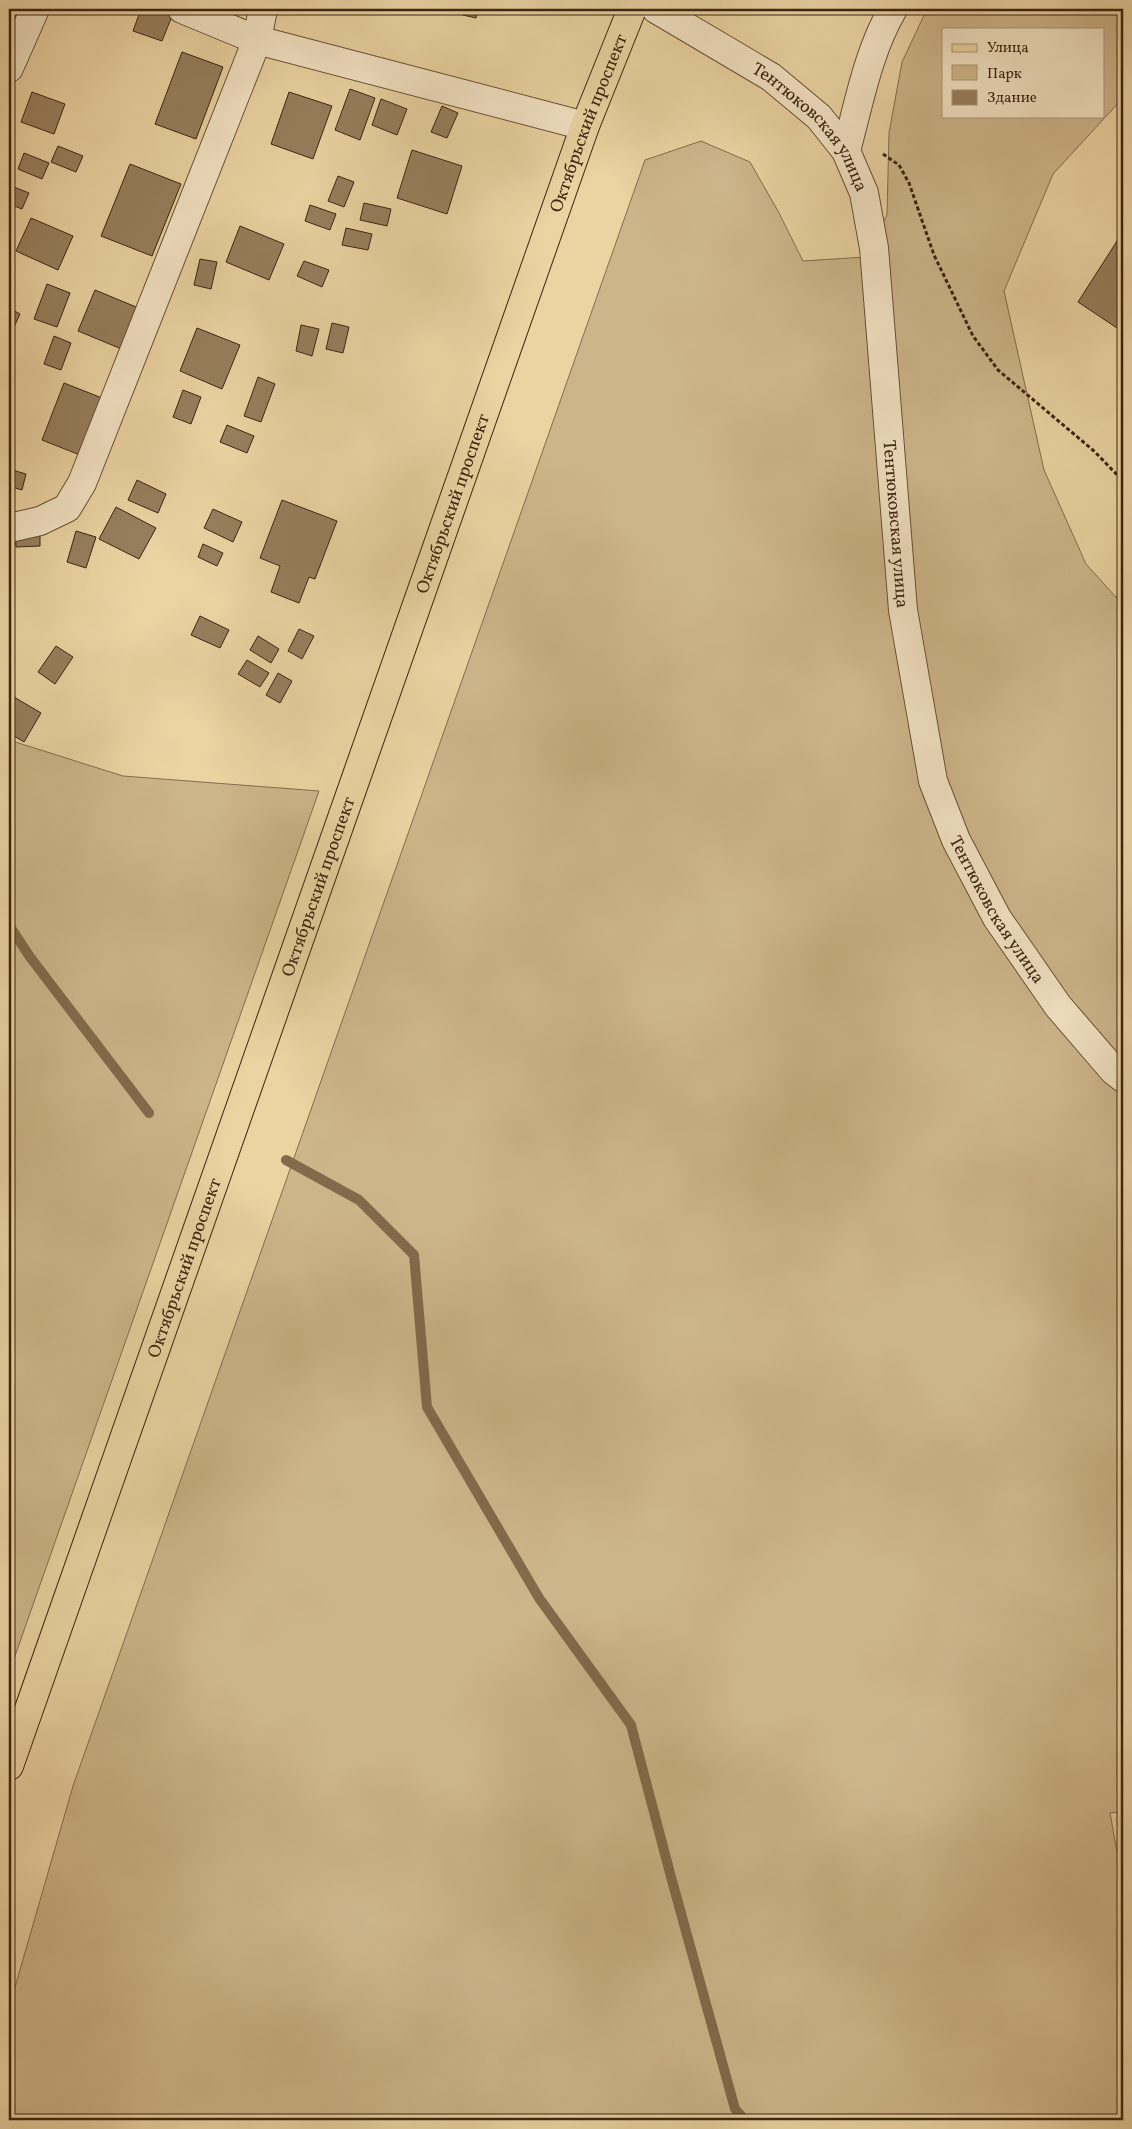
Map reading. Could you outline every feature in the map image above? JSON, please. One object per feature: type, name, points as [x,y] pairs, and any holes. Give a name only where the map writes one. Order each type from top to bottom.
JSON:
[{"type":"main road","name":"Октябрьский проспект","points":[[9,1766],[585,126],[632,9]]},
{"type":"street","points":[[9,68],[35,9]]},
{"type":"street","points":[[182,9],[257,40],[585,126]]},
{"type":"street","points":[[9,528],[40,521],[67,508],[82,483],[257,40],[263,9]]},
{"type":"street","name":"Тентюковская улица","points":[[656,9],[771,77],[819,117],[846,152],[864,193],[874,248],[903,610],[933,781],[956,840],[997,918],[1058,1006],[1123,1078]]},
{"type":"street","points":[[846,152],[869,65],[885,23],[893,9]]},
{"type":"path","points":[[846,152],[876,150],[899,164],[909,183],[934,255],[973,336],[998,370],[1094,451],[1123,481]]},
{"type":"green space","points":[[927,9],[1123,9],[1123,98],[1053,174],[1004,291],[1044,470],[1086,564],[1123,605],[1123,1812],[1110,1813],[1123,1885],[1123,2120],[9,2120],[9,2008],[73,1786],[645,160],[701,141],[750,162],[778,211],[803,261],[865,257],[887,215],[889,133],[902,62]]},
{"type":"green space","points":[[9,740],[123,776],[319,791],[9,1673]]},
{"type":"building","points":[[141,9],[152,9],[172,16],[162,41],[133,31]]},
{"type":"building","points":[[437,9],[478,9],[476,18]]},
{"type":"building","points":[[182,52],[223,67],[196,139],[155,124]]},
{"type":"building","points":[[350,89],[375,98],[360,140],[335,130]]},
{"type":"building","points":[[32,92],[65,104],[54,134],[21,122]]},
{"type":"building","points":[[289,92],[332,106],[313,159],[271,144]]},
{"type":"building","points":[[381,99],[407,109],[397,135],[372,125]]},
{"type":"building","points":[[442,106],[458,113],[447,138],[431,132]]},
{"type":"building","points":[[58,146],[83,156],[76,172],[51,162]]},
{"type":"building","points":[[412,150],[462,166],[447,214],[397,198]]},
{"type":"building","points":[[24,153],[49,163],[42,179],[18,169]]},
{"type":"building","points":[[130,164],[181,184],[152,256],[101,236]]},
{"type":"building","points":[[338,176],[354,182],[344,207],[328,201]]},
{"type":"building","points":[[9,185],[29,193],[22,209],[9,204]]},
{"type":"building","points":[[364,203],[391,209],[387,226],[360,220]]},
{"type":"building","points":[[310,205],[336,214],[330,230],[305,221]]},
{"type":"building","points":[[31,218],[73,236],[58,270],[16,251]]},
{"type":"building","points":[[240,226],[284,244],[269,280],[226,262]]},
{"type":"building","points":[[346,228],[372,234],[368,250],[342,245]]},
{"type":"building","points":[[1119,238],[1123,240],[1123,332],[1078,302]]},
{"type":"building","points":[[200,259],[217,262],[211,289],[194,285]]},
{"type":"building","points":[[304,261],[329,270],[322,287],[297,276]]},
{"type":"building","points":[[47,284],[70,293],[57,327],[34,319]]},
{"type":"building","points":[[95,290],[141,309],[124,350],[78,331]]},
{"type":"building","points":[[9,308],[20,314],[9,338]]},
{"type":"building","points":[[332,323],[349,327],[343,353],[326,349]]},
{"type":"building","points":[[301,325],[319,329],[312,356],[296,351]]},
{"type":"building","points":[[197,328],[240,345],[222,389],[180,371]]},
{"type":"building","points":[[54,336],[71,343],[61,370],[44,364]]},
{"type":"building","points":[[258,377],[275,384],[261,422],[244,416]]},
{"type":"building","points":[[64,383],[102,398],[80,455],[42,440]]},
{"type":"building","points":[[183,390],[201,397],[191,424],[173,417]]},
{"type":"building","points":[[227,425],[254,436],[247,453],[220,442]]},
{"type":"building","points":[[9,469],[26,474],[22,490],[9,486]]},
{"type":"building","points":[[137,480],[166,494],[158,513],[128,500]]},
{"type":"building","points":[[282,500],[337,521],[315,579],[309,577],[299,603],[271,592],[280,566],[260,558]]},
{"type":"building","points":[[116,507],[156,528],[139,559],[99,539]]},
{"type":"building","points":[[213,509],[242,522],[233,542],[204,528]]},
{"type":"building","points":[[40,530],[40,546],[16,547],[15,531]]},
{"type":"building","points":[[76,531],[96,537],[86,568],[67,562]]},
{"type":"building","points":[[203,544],[223,553],[217,566],[198,557]]},
{"type":"building","points":[[200,616],[229,630],[220,648],[191,635]]},
{"type":"building","points":[[299,629],[314,636],[302,659],[288,651]]},
{"type":"building","points":[[258,636],[279,649],[271,663],[250,650]]},
{"type":"building","points":[[56,646],[73,657],[55,684],[38,672]]},
{"type":"building","points":[[247,660],[269,673],[260,687],[238,674]]},
{"type":"building","points":[[278,673],[292,681],[280,703],[266,695]]},
{"type":"building","points":[[9,694],[41,713],[24,742],[9,733]]},
{"type":"waterway","points":[[9,925],[30,957],[149,1113]]},
{"type":"waterway","points":[[286,1160],[359,1200],[414,1255],[427,1407],[539,1598],[631,1725],[735,2109],[745,2120]]}]
